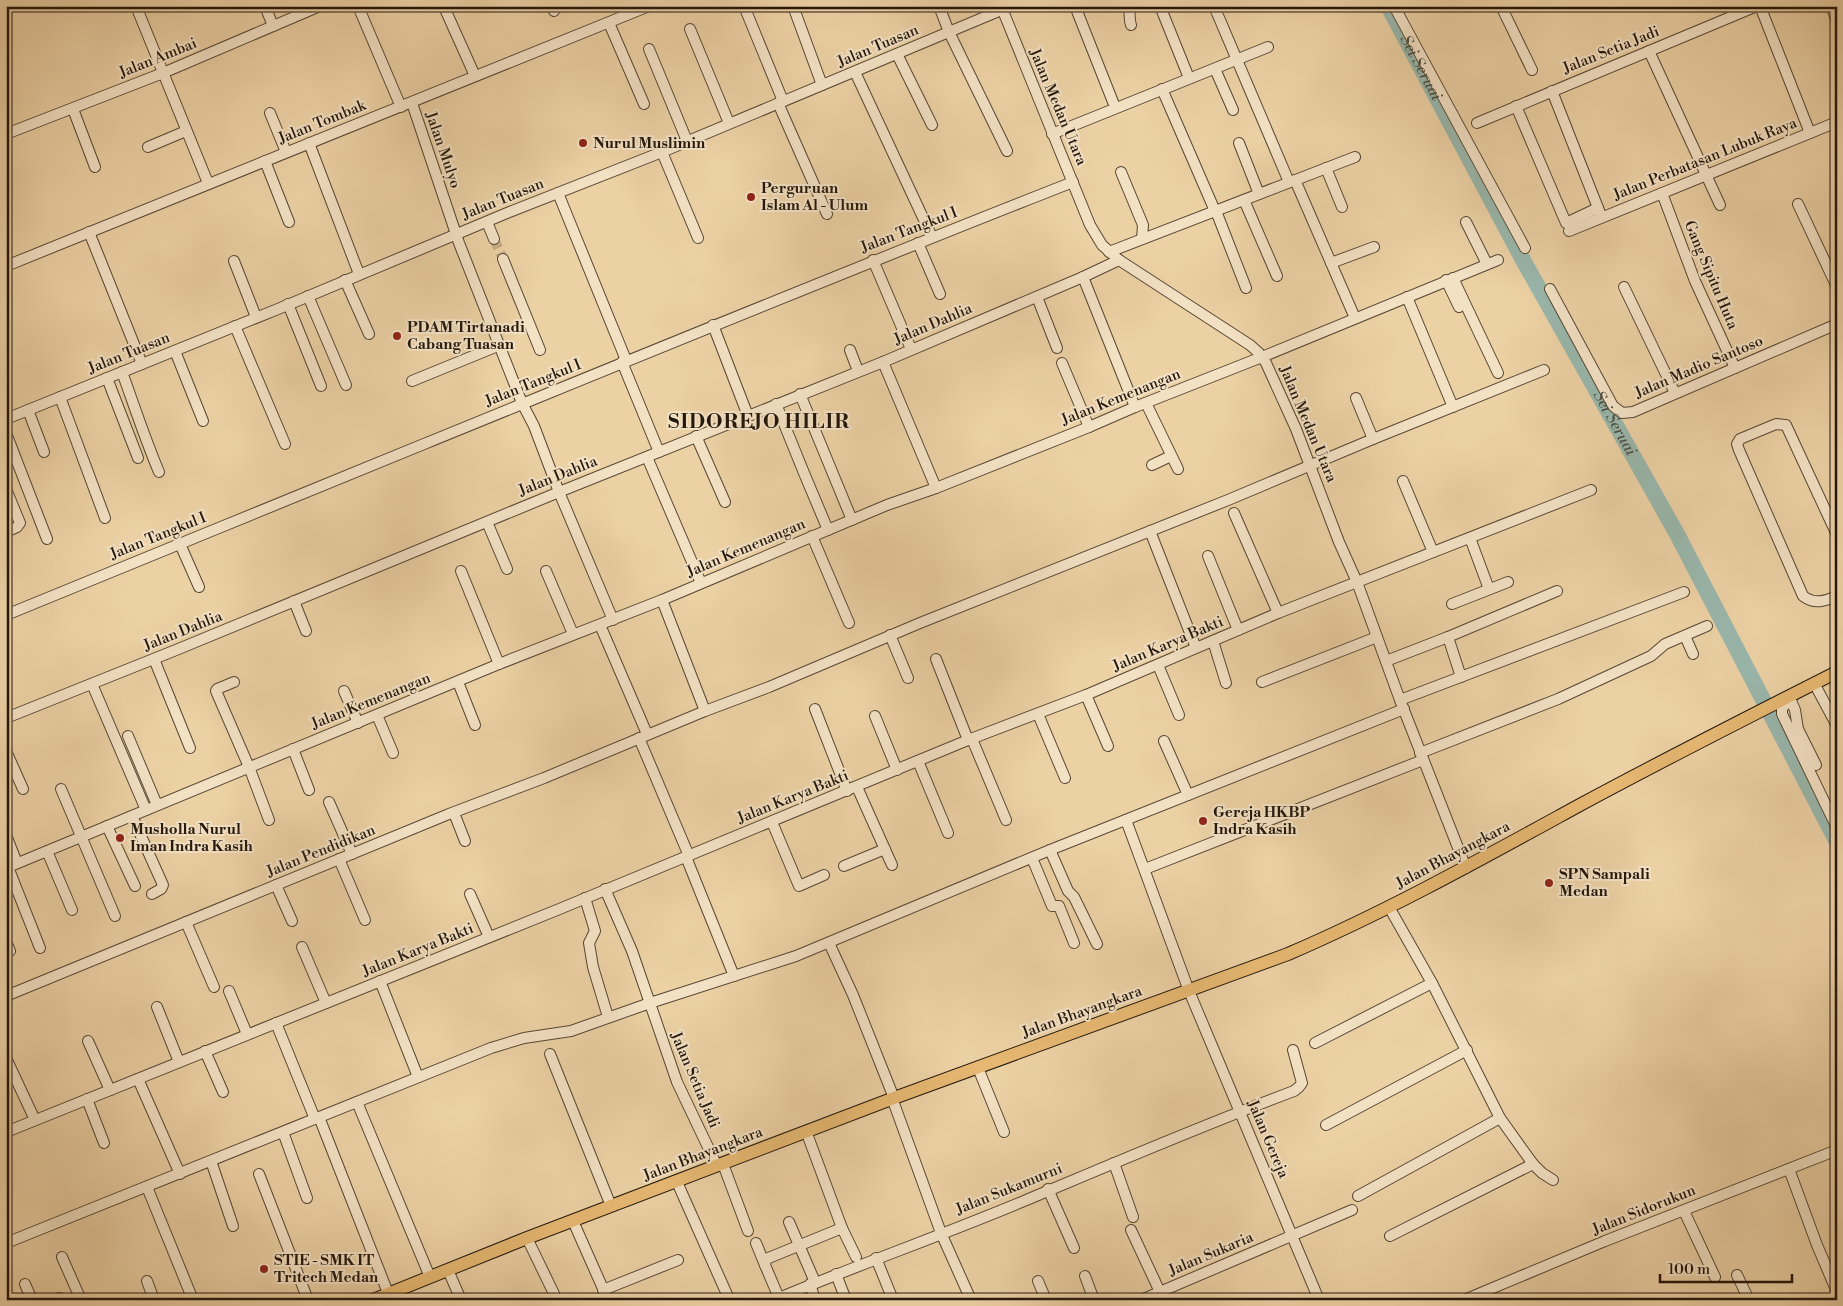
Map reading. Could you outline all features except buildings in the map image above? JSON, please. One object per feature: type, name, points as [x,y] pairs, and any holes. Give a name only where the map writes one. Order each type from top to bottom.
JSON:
[{"type":"main road","name":"Jalan Bhayangkara","points":[[374,1300],[527,1238],[893,1098],[1288,954],[1349,927],[1466,868],[1580,805],[1837,672]]},
{"type":"street","points":[[136,6],[208,183]]},
{"type":"street","points":[[265,6],[273,26]]},
{"type":"street","name":"Jalan Ambai","points":[[6,134],[163,73],[320,6]]},
{"type":"street","points":[[358,6],[401,107]]},
{"type":"street","name":"Jalan Tombak","points":[[6,266],[648,6]]},
{"type":"street","points":[[744,6],[827,214]]},
{"type":"street","points":[[793,6],[822,85]]},
{"type":"street","points":[[939,6],[949,32],[1007,151]]},
{"type":"street","points":[[1075,6],[1111,106]]},
{"type":"street","points":[[1129,6],[1128,16],[1131,25]]},
{"type":"street","points":[[1160,6],[1190,78]]},
{"type":"street","points":[[1214,6],[1355,318]]},
{"type":"street","points":[[1394,6],[1525,248]]},
{"type":"street","points":[[1501,6],[1532,70]]},
{"type":"street","name":"Jalan Setia Jadi","points":[[1476,123],[1759,6]]},
{"type":"street","name":"Jalan Perbatasan Lubuk Raya","points":[[1569,231],[1600,212],[1662,193],[1810,133],[1759,6]]},
{"type":"street","points":[[1831,6],[1837,21]]},
{"type":"street","name":"Jalan Tuasan","points":[[6,419],[662,152],[1005,8]]},
{"type":"street","name":"Jalan Medan Utara","points":[[1005,8],[1052,134],[1093,230],[1109,252],[1250,345],[1262,357],[1280,392],[1357,582],[1402,705],[1466,868]]},
{"type":"street","points":[[445,9],[475,76]]},
{"type":"street","points":[[609,23],[644,104]]},
{"type":"street","points":[[690,29],[729,123]]},
{"type":"street","points":[[1052,134],[1111,106],[1162,89],[1268,47]]},
{"type":"street","points":[[650,49],[687,141]]},
{"type":"street","points":[[1649,51],[1720,205]]},
{"type":"street","points":[[897,54],[932,125]]},
{"type":"street","points":[[1087,55],[1111,106]]},
{"type":"street","points":[[1215,69],[1233,110]]},
{"type":"street","points":[[855,72],[932,237]]},
{"type":"street","points":[[1162,89],[1216,211],[1246,288]]},
{"type":"street","points":[[1516,106],[1566,223],[1600,212],[1552,91]]},
{"type":"street","name":"Jalan Mulyo","points":[[412,103],[456,235],[522,403],[534,426],[558,492],[613,620]]},
{"type":"street","points":[[73,109],[95,167]]},
{"type":"street","points":[[270,113],[286,152]]},
{"type":"street","points":[[1810,133],[1837,122]]},
{"type":"street","points":[[148,146],[186,131]]},
{"type":"street","points":[[309,143],[359,274]]},
{"type":"street","points":[[1239,143],[1259,194]]},
{"type":"street","points":[[662,152],[698,238]]},
{"type":"street","points":[[1109,252],[1355,157]]},
{"type":"street","points":[[265,161],[289,222]]},
{"type":"street","points":[[1326,168],[1342,207]]},
{"type":"street","points":[[1121,172],[1143,225],[1142,239]]},
{"type":"street","name":"Jalan Tangkul I","points":[[6,615],[624,361],[873,260],[1073,182]]},
{"type":"street","points":[[558,193],[659,452]]},
{"type":"street","name":"Gang Sipitu Huta","points":[[1662,193],[1695,281],[1735,368]]},
{"type":"street","points":[[1244,200],[1277,276]]},
{"type":"street","points":[[1798,204],[1837,287]]},
{"type":"street","points":[[487,222],[494,239]]},
{"type":"street","points":[[1466,222],[1487,264]]},
{"type":"street","points":[[89,232],[142,364]]},
{"type":"street","points":[[918,243],[940,294]]},
{"type":"street","points":[[1331,263],[1374,247]]},
{"type":"street","points":[[503,259],[540,350]]},
{"type":"street","points":[[873,260],[911,349]]},
{"type":"street","name":"Jalan Dahlia","points":[[6,718],[558,492],[883,362],[1119,260]]},
{"type":"street","name":"Jalan Kemenangan","points":[[11,866],[499,664],[662,600],[812,536],[1089,427],[1498,260]]},
{"type":"street","points":[[234,261],[256,317]]},
{"type":"street","points":[[1082,277],[1135,407]]},
{"type":"street","points":[[1449,279],[1494,372]]},
{"type":"street","points":[[345,280],[369,334]]},
{"type":"street","points":[[1624,287],[1675,394]]},
{"type":"street","name":"Jalan Madio Santoso","points":[[1550,289],[1613,406],[1619,411],[1628,413],[1837,324]]},
{"type":"street","points":[[308,296],[346,384]]},
{"type":"street","points":[[1037,296],[1057,348]]},
{"type":"street","points":[[1407,297],[1453,406]]},
{"type":"street","points":[[288,304],[320,386]]},
{"type":"street","points":[[713,325],[748,416]]},
{"type":"street","points":[[235,326],[285,444]]},
{"type":"street","points":[[412,381],[500,345]]},
{"type":"street","points":[[850,350],[858,371]]},
{"type":"street","points":[[174,351],[203,421]]},
{"type":"street","points":[[883,362],[936,488]]},
{"type":"street","points":[[1062,363],[1089,427]]},
{"type":"street","points":[[643,736],[769,688],[890,635],[1228,500],[1544,370]]},
{"type":"street","points":[[122,372],[159,472]]},
{"type":"street","points":[[107,378],[138,458]]},
{"type":"street","points":[[800,394],[852,520]]},
{"type":"street","points":[[60,398],[105,518]]},
{"type":"street","points":[[1356,398],[1373,439]]},
{"type":"street","points":[[1146,403],[1178,469]]},
{"type":"street","points":[[776,404],[828,530]]},
{"type":"street","points":[[28,410],[44,452]]},
{"type":"street","points":[[1836,598],[1822,602],[1812,602],[1801,592],[1739,450],[1737,444],[1740,440],[1776,424],[1786,425],[1837,535]]},
{"type":"street","points":[[6,433],[47,538]]},
{"type":"street","points":[[696,436],[725,502]]},
{"type":"street","points":[[1152,465],[1171,456]]},
{"type":"street","points":[[647,457],[701,583]]},
{"type":"street","points":[[1403,481],[1433,552]]},
{"type":"street","points":[[6,489],[20,525],[6,532]]},
{"type":"street","name":"Jalan Karya Bakti","points":[[6,1132],[489,938],[918,761],[1086,695],[1278,613],[1591,490]]},
{"type":"street","points":[[1234,513],[1278,613]]},
{"type":"street","points":[[487,522],[507,569]]},
{"type":"street","points":[[1150,530],[1196,648]]},
{"type":"street","points":[[812,536],[849,623]]},
{"type":"street","points":[[1470,538],[1489,589]]},
{"type":"street","points":[[180,544],[199,587]]},
{"type":"street","points":[[1208,556],[1238,630]]},
{"type":"street","points":[[461,571],[499,664]]},
{"type":"street","points":[[546,571],[573,634]]},
{"type":"street","points":[[1452,604],[1508,582]]},
{"type":"street","points":[[1386,661],[1557,591]]},
{"type":"street","points":[[6,1243],[501,1045],[524,1038],[571,1031],[650,1003],[796,956],[1050,850],[1188,795],[1402,705],[1462,677],[1684,592]]},
{"type":"street","points":[[662,600],[705,711]]},
{"type":"street","points":[[294,601],[306,630]]},
{"type":"street","points":[[600,625],[734,976]]},
{"type":"street","points":[[1145,869],[1558,699],[1651,656],[1665,644],[1707,626]]},
{"type":"street","points":[[890,635],[908,678]]},
{"type":"street","points":[[1262,682],[1377,636]]},
{"type":"street","points":[[1685,636],[1694,654]]},
{"type":"street","points":[[1448,637],[1462,677]]},
{"type":"street","points":[[1213,641],[1226,683]]},
{"type":"street","points":[[154,659],[190,748]]},
{"type":"street","points":[[936,659],[1006,820]]},
{"type":"street","points":[[1158,664],[1179,715]]},
{"type":"street","points":[[234,682],[216,691],[249,767],[269,820]]},
{"type":"street","points":[[458,682],[475,725]]},
{"type":"street","points":[[1814,683],[1837,726]]},
{"type":"street","points":[[92,684],[146,810]]},
{"type":"street","points":[[344,691],[358,723]]},
{"type":"street","points":[[1086,695],[1108,746]]},
{"type":"street","points":[[1816,765],[1798,729],[1796,710],[1786,699],[1782,708],[1783,718],[1837,828]]},
{"type":"street","points":[[815,709],[852,789],[892,866]]},
{"type":"street","points":[[1038,714],[1065,778]]},
{"type":"street","points":[[377,715],[393,753]]},
{"type":"street","points":[[875,716],[897,770]]},
{"type":"street","points":[[128,736],[157,805]]},
{"type":"street","name":"Jalan Pendidikan","points":[[6,996],[643,736]]},
{"type":"street","points":[[1164,741],[1188,795]]},
{"type":"street","points":[[293,749],[310,790]]},
{"type":"street","points":[[6,751],[23,789]]},
{"type":"street","points":[[918,761],[948,833]]},
{"type":"street","points":[[61,790],[115,916]]},
{"type":"street","points":[[329,802],[352,854]]},
{"type":"street","points":[[454,813],[465,840]]},
{"type":"street","points":[[132,816],[163,885],[161,889],[152,894]]},
{"type":"street","name":"Jalan Gereja","points":[[1126,820],[1189,991],[1319,1300]]},
{"type":"street","points":[[772,822],[799,886],[824,875]]},
{"type":"street","points":[[108,826],[135,886]]},
{"type":"street","points":[[6,836],[11,866],[40,948]]},
{"type":"street","points":[[844,866],[884,849]]},
{"type":"street","points":[[1050,850],[1068,891],[1074,897],[1097,944]]},
{"type":"street","points":[[47,851],[72,910]]},
{"type":"street","points":[[1032,858],[1052,906],[1059,906],[1074,943]]},
{"type":"street","points":[[339,859],[365,920]]},
{"type":"street","points":[[276,885],[292,921]]},
{"type":"street","name":"Jalan Setia Jadi","points":[[605,889],[632,951],[677,1082],[720,1165],[748,1231]]},
{"type":"street","points":[[470,894],[489,938]]},
{"type":"street","points":[[585,898],[594,931],[589,941],[593,967],[608,1018]]},
{"type":"street","points":[[1389,907],[1432,983],[1500,1118],[1533,1164],[1542,1174],[1554,1180]]},
{"type":"street","points":[[186,922],[214,987]]},
{"type":"street","points":[[829,942],[853,995],[893,1098],[941,1233],[971,1300]]},
{"type":"street","points":[[302,947],[326,1003]]},
{"type":"street","points":[[380,981],[418,1077]]},
{"type":"street","points":[[1315,1043],[1432,983]]},
{"type":"street","points":[[229,991],[247,1034]]},
{"type":"street","points":[[156,1007],[179,1062]]},
{"type":"street","points":[[276,1023],[317,1118],[388,1294]]},
{"type":"street","points":[[88,1041],[110,1090]]},
{"type":"street","name":"Jalan Sukamurni","points":[[765,1265],[779,1298],[812,1283],[1024,1201],[1048,1189],[1239,1111],[1294,1091],[1302,1083],[1293,1050]]},
{"type":"street","points":[[1326,1125],[1466,1050]]},
{"type":"street","points":[[205,1051],[223,1092]]},
{"type":"street","points":[[550,1054],[611,1206]]},
{"type":"street","points":[[6,1058],[35,1120]]},
{"type":"street","points":[[978,1068],[1004,1132]]},
{"type":"street","points":[[138,1079],[180,1174]]},
{"type":"street","points":[[87,1099],[104,1143]]},
{"type":"street","points":[[358,1102],[430,1277]]},
{"type":"street","points":[[1358,1196],[1500,1118]]},
{"type":"street","points":[[806,1131],[842,1228],[856,1257]]},
{"type":"street","points":[[282,1132],[308,1198]]},
{"type":"street","name":"Jalan Sidorukun","points":[[1464,1300],[1484,1296],[1684,1210],[1837,1150]]},
{"type":"street","points":[[211,1162],[233,1226]]},
{"type":"street","points":[[1114,1162],[1134,1217]]},
{"type":"street","points":[[1390,1236],[1533,1164]]},
{"type":"street","points":[[1789,1169],[1817,1245],[1837,1292]]},
{"type":"street","points":[[259,1174],[308,1300]]},
{"type":"street","points":[[677,1182],[729,1299]]},
{"type":"street","points":[[147,1187],[193,1300]]},
{"type":"street","points":[[1048,1189],[1074,1248]]},
{"type":"street","name":"Jalan Sukaria","points":[[1141,1300],[1352,1210]]},
{"type":"street","points":[[1684,1210],[1715,1277]]},
{"type":"street","points":[[574,1221],[608,1300]]},
{"type":"street","points":[[789,1222],[812,1283],[815,1300]]},
{"type":"street","points":[[765,1265],[766,1259],[842,1228]]},
{"type":"street","points":[[1131,1230],[1160,1292]]},
{"type":"street","points":[[527,1238],[557,1300]]},
{"type":"street","points":[[756,1244],[765,1265]]},
{"type":"street","points":[[62,1257],[81,1300]]},
{"type":"street","points":[[876,1258],[893,1300]]},
{"type":"street","points":[[603,1290],[678,1260]]},
{"type":"street","points":[[448,1270],[461,1300]]},
{"type":"street","points":[[836,1274],[846,1300]]},
{"type":"street","points":[[1737,1275],[1749,1300]]},
{"type":"street","points":[[1085,1276],[1094,1300]]},
{"type":"street","points":[[146,1281],[154,1300]]},
{"type":"street","points":[[1038,1281],[1046,1300]]},
{"type":"street","points":[[25,1284],[32,1300]]},
{"type":"waterway","name":"Sei Seruai","points":[[1388,6],[1523,260],[1677,534],[1837,842]]},
{"type":"tunnel","points":[[494,239],[503,259]]},
{"type":"place","name":"Nurul Muslimin","points":[[583,143]]},
{"type":"place","name":"Perguruan Islam Al - Ulum","points":[[751,197]]},
{"type":"place","name":"PDAM Tirtanadi Cabang Tuasan","points":[[397,336]]},
{"type":"place","name":"Gereja HKBP Indra Kasih","points":[[1203,821]]},
{"type":"place","name":"Musholla Nurul Iman Indra Kasih","points":[[120,838]]},
{"type":"place","name":"SPN Sampali Medan","points":[[1549,883]]},
{"type":"place","name":"STIE - SMK IT Tritech Medan","points":[[264,1269]]},
{"type":"district","name":"SIDOREJO HILIR","points":[[759,422]]}]
